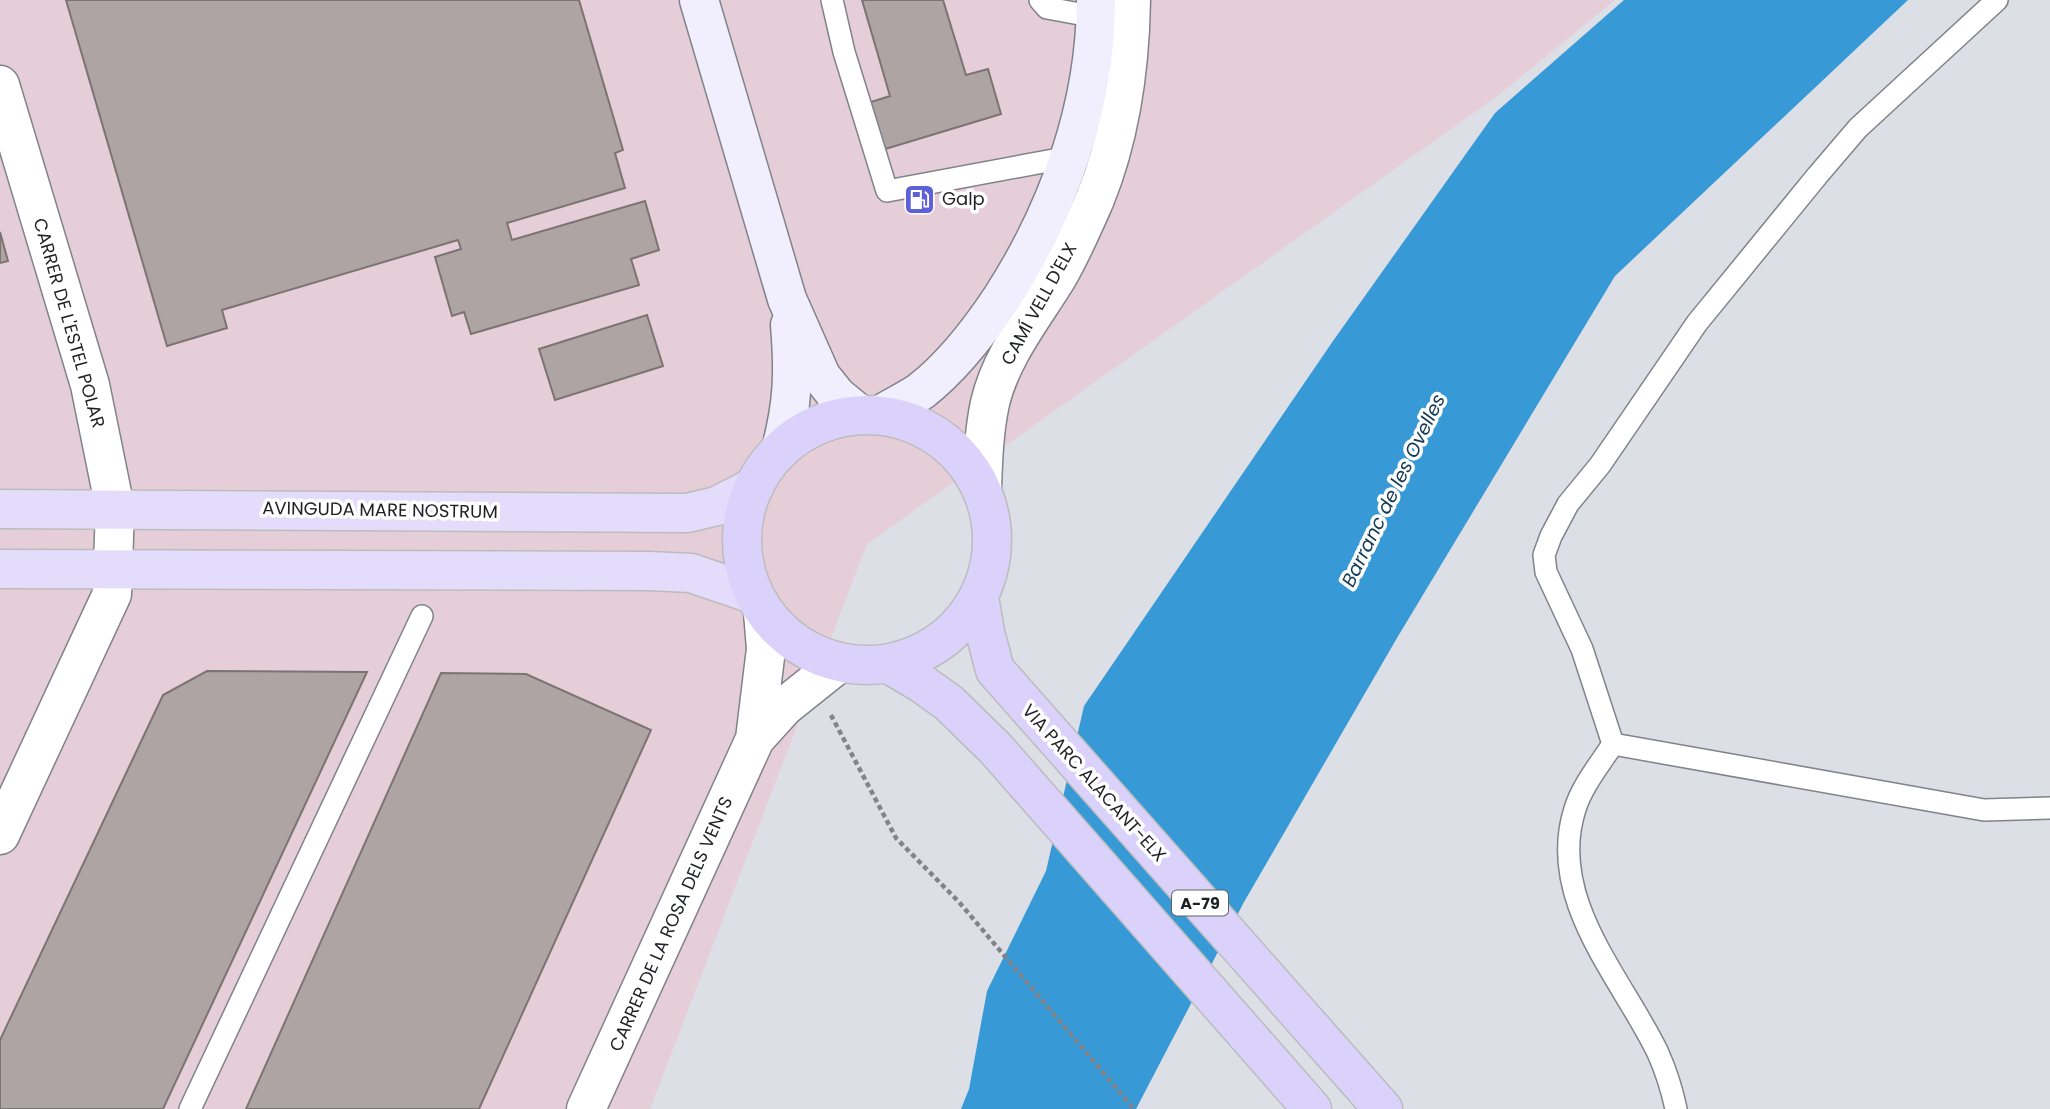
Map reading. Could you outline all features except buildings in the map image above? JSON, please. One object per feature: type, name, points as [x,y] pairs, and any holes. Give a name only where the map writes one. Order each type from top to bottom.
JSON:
[{"type":"highway","points":[[869,415],[905,420],[930,431],[951,446],[982,488],[989,509],[992,554],[988,576],[979,597],[963,621],[942,641],[917,656],[862,665],[797,645],[758,603],[743,559],[743,522],[754,487],[765,467],[781,449],[798,435],[817,425],[869,415]]},
{"type":"highway","name":"VIA PARC ALACANT-ELX","points":[[979,597],[995,670],[1383,1109]]},
{"type":"highway","name":"A-79","points":[[862,665],[921,682],[949,703],[996,749],[1312,1109]]},
{"type":"main road","points":[[699,0],[787,299],[821,376],[837,396],[869,415]]},
{"type":"main road","name":"CAMÍ VELL D'ELX","points":[[869,415],[920,392],[955,359],[986,321],[1037,238],[1070,157],[1093,65],[1096,9]]},
{"type":"main road","points":[[781,449],[790,413],[793,383],[787,299]]},
{"type":"main road","name":"AVINGUDA MARE NOSTRUM","points":[[0,509],[687,513],[717,506],[754,487]]},
{"type":"main road","points":[[0,569],[649,570],[691,573],[758,603]]},
{"type":"street","name":"CAMÍ VELL D'ELX","points":[[982,488],[985,433],[990,402],[1001,370],[1060,272],[1095,198],[1112,147],[1123,102],[1128,64],[1131,0]]},
{"type":"street","name":"CARRER DE L'ESTEL POLAR","points":[[0,85],[90,384],[115,508],[112,594],[0,835]]},
{"type":"street","name":"CARRER DE LA ROSA DELS VENTS","points":[[586,1109],[755,739],[766,649],[758,603]]},
{"type":"street","name":"CARRER DE LA ROSA DELS VENTS","points":[[755,739],[784,707],[862,665]]},
{"type":"lane","points":[[832,0],[887,191],[1070,157]]},
{"type":"lane","points":[[1040,0],[1047,8],[1096,9]]},
{"type":"lane","points":[[1676,1109],[1659,1055],[1586,924],[1572,885],[1568,845],[1575,808],[1613,744],[1582,649],[1546,572],[1544,555],[1569,504],[1600,465],[1697,323],[1858,128],[1997,0]]},
{"type":"lane","points":[[190,1109],[422,615]]},
{"type":"lane","points":[[1613,744],[1984,810],[2050,807]]},
{"type":"path","points":[[862,665],[830,712],[896,838],[959,902],[1134,1109]]},
{"type":"shaded area","points":[[0,0],[1615,0],[1496,97],[867,544],[650,1109],[0,1109]]},
{"type":"water","name":"Barranc de les Ovelles","points":[[1624,0],[1908,0],[1615,276],[1397,638],[1244,902],[1136,1109],[961,1109],[969,1089],[987,991],[1046,871],[1084,706],[1333,341],[1495,113]]},
{"type":"place","name":"Galp","points":[[919,199]]}]
